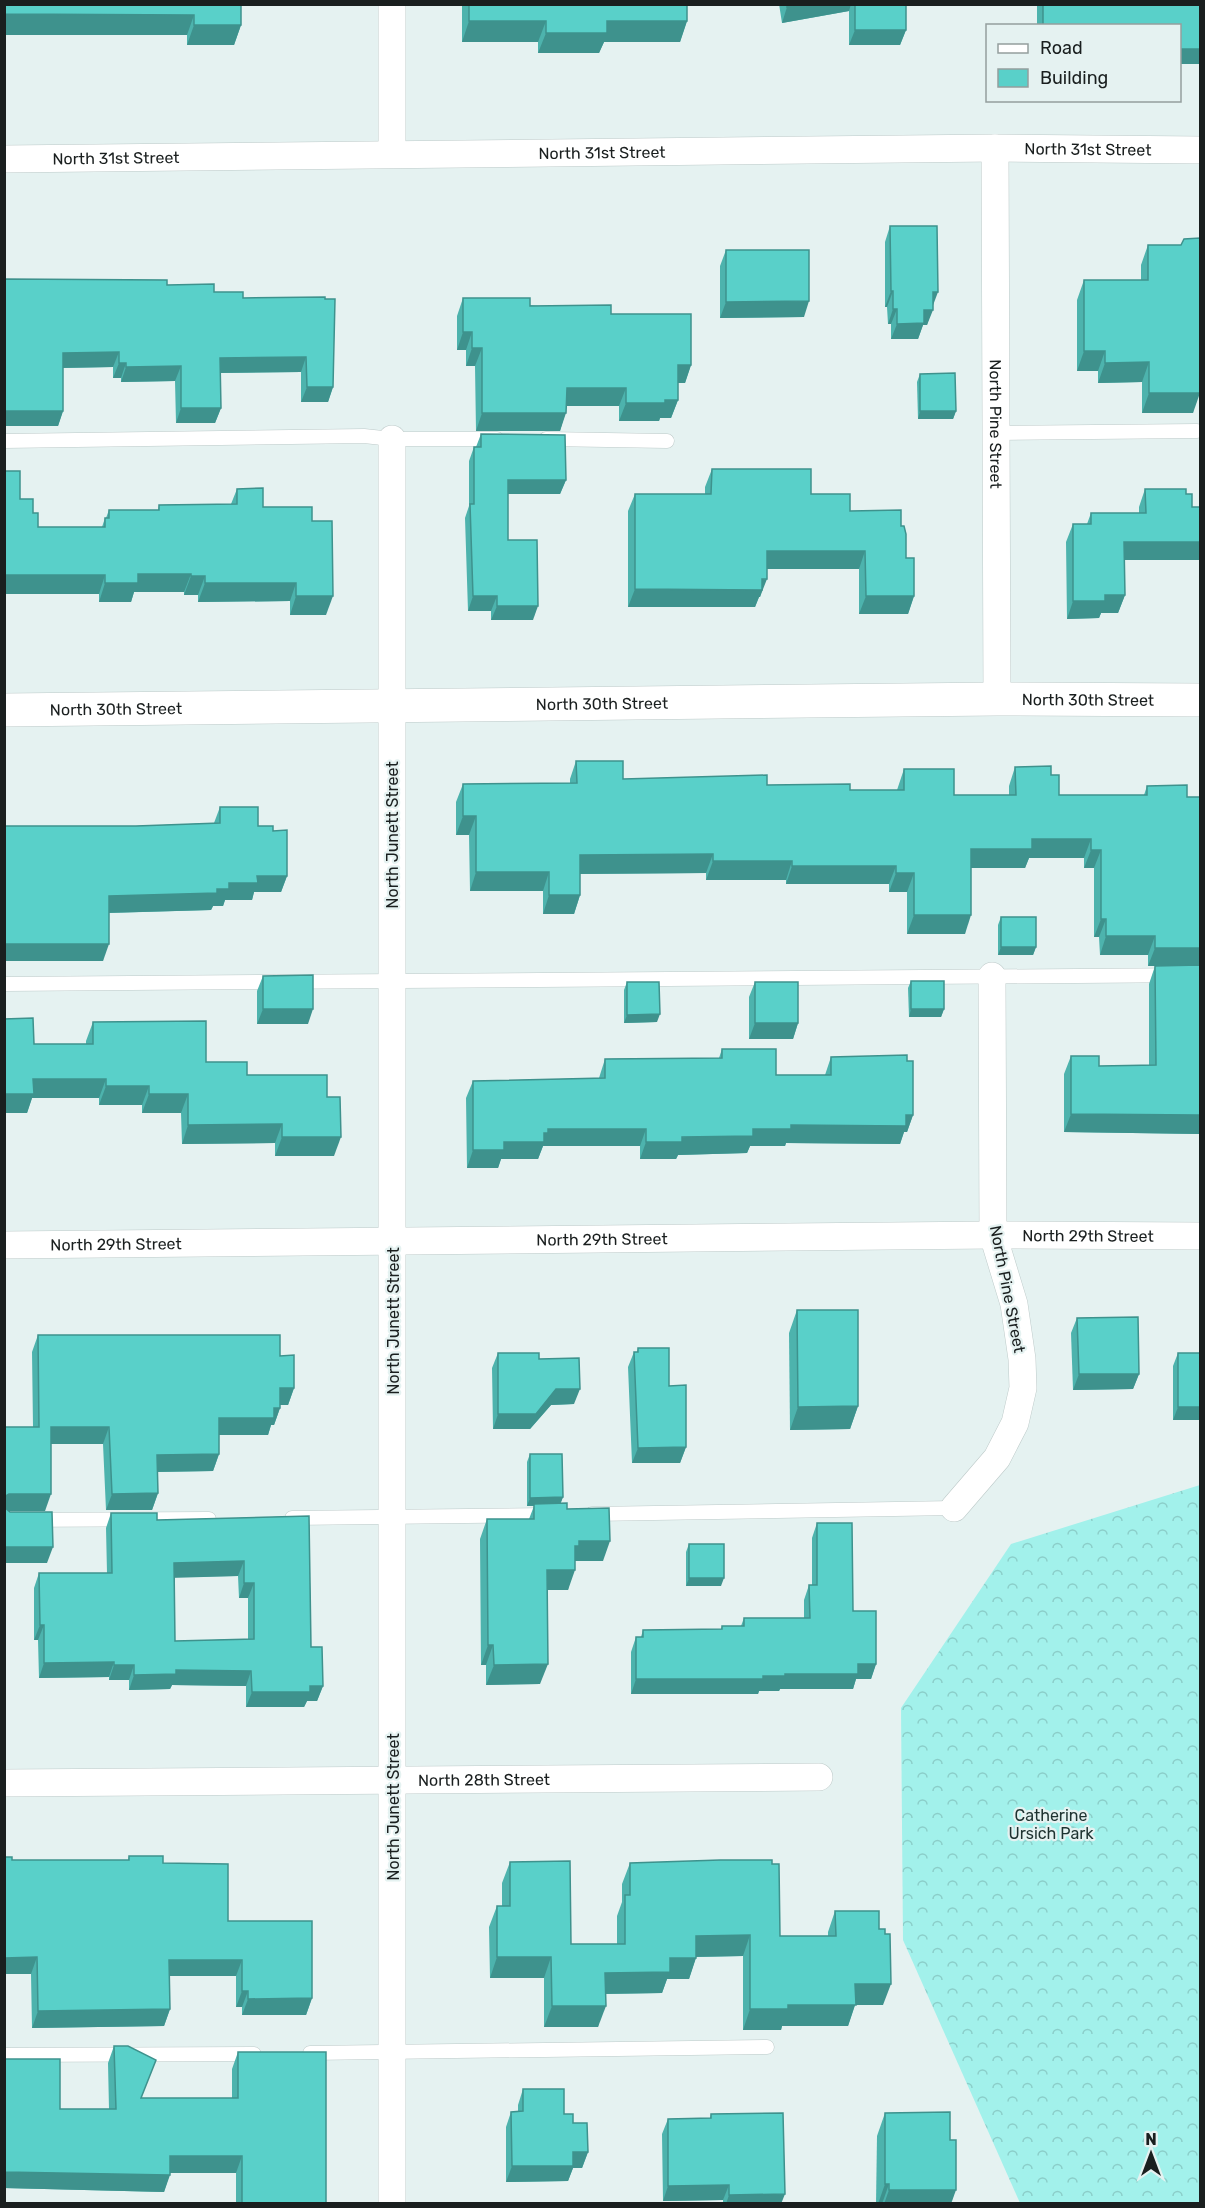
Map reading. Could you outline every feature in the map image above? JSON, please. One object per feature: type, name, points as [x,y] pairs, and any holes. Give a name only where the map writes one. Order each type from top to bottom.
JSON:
[{"type":"main road","name":"North 30th Street","points":[[4,710],[997,699],[1200,700]]},
{"type":"street","points":[[392,4],[392,154]]},
{"type":"street","name":"North 31st Street","points":[[4,159],[995,148],[1200,150]]},
{"type":"street","name":"North Pine Street","points":[[995,148],[997,699]]},
{"type":"street","name":"North Junett Street","points":[[392,440],[394,1517],[392,2204]]},
{"type":"street","name":"North Pine Street","points":[[954,1508],[997,1458],[1015,1423],[1022,1398],[1022,1359],[1014,1304],[993,1235],[992,976]]},
{"type":"street","name":"North 29th Street","points":[[4,1245],[393,1243],[993,1235],[1200,1236]]},
{"type":"street","name":"North 28th Street","points":[[4,1783],[819,1777]]},
{"type":"lane","points":[[996,433],[1197,431]]},
{"type":"lane","points":[[4,441],[363,436],[392,440],[667,441]]},
{"type":"lane","points":[[4,984],[1200,975]]},
{"type":"lane","points":[[276,1518],[954,1508]]},
{"type":"lane","points":[[4,1520],[229,1519]]},
{"type":"lane","points":[[297,2053],[766,2047]]},
{"type":"lane","points":[[4,2055],[274,2054]]},
{"type":"green space","name":"Catherine Ursich Park","points":[[1200,1485],[1200,2203],[1020,2203],[903,1940],[901,1708],[1011,1544]]},
{"type":"building","points":[[4,4],[241,4],[241,25],[194,25],[194,15],[4,14]]},
{"type":"building","points":[[469,4],[687,4],[687,21],[607,21],[607,33],[546,33],[546,21],[469,21]]},
{"type":"building","points":[[855,4],[906,4],[906,30],[855,30]]},
{"type":"building","points":[[1043,4],[1200,4],[1200,49],[1181,49],[1181,24],[1043,24]]},
{"type":"building","points":[[890,226],[937,226],[938,292],[933,292],[933,310],[924,310],[924,323],[897,324],[897,309],[893,309],[893,291],[891,291]]},
{"type":"building","points":[[1200,238],[1200,393],[1149,393],[1149,362],[1105,363],[1105,351],[1084,351],[1084,280],[1148,280],[1148,245],[1181,245],[1184,239]]},
{"type":"building","points":[[726,250],[809,250],[809,301],[726,302]]},
{"type":"building","points":[[4,279],[167,280],[167,285],[214,284],[214,292],[243,292],[243,298],[325,297],[325,299],[335,299],[333,387],[307,387],[306,357],[220,358],[221,408],[181,408],[181,366],[126,367],[126,363],[119,363],[119,352],[63,353],[63,411],[4,411]]},
{"type":"building","points":[[463,298],[530,298],[530,306],[611,305],[611,314],[691,314],[691,365],[678,365],[678,400],[665,400],[665,403],[626,403],[626,388],[567,388],[566,413],[482,413],[482,348],[472,348],[472,332],[463,332]]},
{"type":"building","points":[[955,373],[956,411],[920,411],[920,374]]},
{"type":"building","points":[[481,434],[565,435],[566,480],[508,480],[508,540],[537,540],[538,606],[497,606],[497,596],[473,596],[470,504],[474,504],[474,447],[481,447]]},
{"type":"building","points":[[712,469],[811,469],[811,494],[850,494],[850,511],[901,510],[901,526],[904,526],[906,534],[906,558],[914,558],[914,596],[866,596],[865,551],[767,551],[767,579],[762,579],[762,590],[635,589],[635,494],[711,494]]},
{"type":"building","points":[[4,471],[20,471],[20,499],[33,499],[33,513],[38,513],[38,527],[105,527],[105,518],[109,518],[109,510],[159,510],[159,505],[237,504],[237,489],[263,488],[263,507],[312,507],[312,521],[332,521],[333,596],[296,596],[296,583],[205,583],[205,576],[191,576],[191,574],[138,574],[138,583],[105,583],[105,575],[4,575]]},
{"type":"building","points":[[1145,489],[1186,489],[1186,494],[1192,494],[1192,507],[1200,507],[1200,542],[1124,542],[1125,595],[1105,595],[1105,601],[1073,601],[1073,524],[1091,524],[1091,513],[1146,513]]},
{"type":"building","points":[[576,761],[623,761],[623,779],[767,775],[767,785],[850,784],[850,790],[904,790],[904,769],[954,769],[954,795],[1016,795],[1015,767],[1051,766],[1051,775],[1059,775],[1059,795],[1147,795],[1147,786],[1187,785],[1187,797],[1200,797],[1200,948],[1155,948],[1155,936],[1106,936],[1106,919],[1101,919],[1101,850],[1091,850],[1091,839],[1032,839],[1032,849],[971,849],[971,915],[914,915],[914,873],[896,873],[896,866],[792,866],[792,861],[713,861],[713,854],[580,855],[580,895],[549,895],[549,872],[476,872],[476,816],[463,816],[463,784],[577,783]]},
{"type":"building","points":[[220,807],[258,807],[258,826],[273,826],[273,831],[287,830],[287,876],[257,876],[258,883],[229,883],[229,889],[217,889],[217,893],[109,896],[109,944],[4,944],[4,826],[136,826],[220,823]]},
{"type":"building","points":[[1001,917],[1036,917],[1036,947],[1001,947]]},
{"type":"building","points":[[1200,965],[1200,1115],[1071,1114],[1071,1056],[1099,1056],[1099,1066],[1156,1065],[1155,966]]},
{"type":"building","points":[[313,975],[313,1009],[263,1009],[263,976]]},
{"type":"building","points":[[911,981],[944,981],[944,1009],[911,1009]]},
{"type":"building","points":[[627,982],[659,982],[660,1014],[627,1015]]},
{"type":"building","points":[[755,982],[798,982],[798,1023],[755,1023]]},
{"type":"building","points":[[33,1018],[34,1044],[93,1044],[93,1022],[206,1021],[206,1062],[247,1062],[247,1075],[327,1075],[327,1097],[340,1097],[341,1137],[282,1137],[282,1124],[188,1125],[188,1094],[149,1094],[149,1086],[106,1086],[106,1079],[33,1079],[34,1094],[4,1094],[4,1019]]},
{"type":"building","points":[[722,1049],[776,1049],[776,1075],[831,1075],[831,1057],[907,1055],[907,1061],[913,1061],[913,1115],[906,1115],[906,1126],[791,1125],[791,1129],[753,1129],[753,1136],[682,1137],[682,1142],[646,1142],[646,1129],[548,1129],[548,1133],[544,1133],[544,1142],[504,1142],[504,1150],[473,1150],[473,1081],[605,1078],[605,1059],[722,1058]]},
{"type":"building","points":[[797,1310],[858,1310],[858,1406],[798,1407]]},
{"type":"building","points":[[1138,1317],[1139,1374],[1079,1374],[1077,1318]]},
{"type":"building","points":[[38,1335],[280,1335],[280,1356],[294,1355],[294,1388],[280,1388],[280,1408],[274,1408],[274,1418],[219,1418],[219,1454],[157,1455],[158,1493],[112,1494],[109,1427],[51,1427],[51,1494],[9,1494],[4,1497],[4,1427],[39,1427]]},
{"type":"building","points":[[638,1348],[669,1348],[669,1386],[686,1385],[686,1447],[638,1448],[634,1352],[638,1352]]},
{"type":"building","points":[[498,1353],[539,1353],[539,1359],[579,1358],[580,1389],[556,1389],[536,1414],[498,1414]]},
{"type":"building","points":[[1178,1353],[1200,1353],[1200,1407],[1178,1407]]},
{"type":"building","points":[[530,1454],[562,1454],[563,1497],[530,1498]]},
{"type":"building","points":[[567,1503],[567,1509],[609,1508],[610,1541],[579,1541],[579,1546],[575,1546],[575,1570],[547,1570],[548,1664],[494,1665],[493,1645],[488,1645],[487,1519],[534,1519],[534,1504]]},
{"type":"building","points":[[4,1507],[10,1512],[52,1512],[53,1547],[4,1547]]},
{"type":"building","points":[[111,1513],[157,1513],[157,1520],[309,1516],[311,1647],[322,1647],[323,1686],[310,1686],[310,1692],[252,1692],[251,1671],[176,1670],[176,1674],[134,1675],[134,1665],[114,1665],[114,1662],[44,1663],[44,1625],[40,1625],[39,1573],[112,1573]],"holes":[[[244,1561],[244,1583],[254,1583],[254,1639],[175,1641],[174,1563]]]},
{"type":"building","points":[[817,1523],[852,1523],[853,1611],[876,1611],[876,1664],[858,1664],[858,1674],[785,1674],[785,1676],[763,1676],[763,1679],[636,1679],[636,1637],[643,1637],[643,1630],[722,1629],[722,1626],[744,1626],[744,1618],[810,1618],[809,1585],[817,1585]]},
{"type":"building","points":[[689,1544],[724,1544],[724,1578],[689,1578]]},
{"type":"building","points":[[129,1856],[163,1856],[163,1863],[228,1864],[228,1921],[312,1921],[312,1998],[248,1999],[248,1991],[242,1991],[242,1960],[169,1960],[170,2009],[38,2011],[37,1957],[4,1958],[4,1857],[12,1857],[12,1860],[129,1860]]},
{"type":"building","points":[[772,1860],[772,1864],[779,1864],[780,1936],[836,1936],[835,1911],[879,1911],[879,1929],[885,1929],[885,1934],[890,1934],[891,1984],[855,1984],[856,2005],[788,2005],[788,2009],[750,2009],[750,1935],[696,1936],[696,1958],[670,1958],[670,1972],[605,1973],[606,2006],[552,2006],[551,1957],[497,1957],[497,1906],[510,1906],[510,1862],[570,1861],[571,1944],[625,1944],[625,1895],[630,1895],[630,1863]]},
{"type":"building","points":[[114,2046],[128,2046],[156,2060],[141,2098],[238,2098],[238,2052],[326,2052],[326,2204],[242,2204],[242,2156],[170,2156],[170,2175],[4,2172],[4,2059],[60,2059],[60,2109],[116,2109]]},
{"type":"building","points":[[523,2089],[564,2089],[564,2114],[573,2114],[573,2123],[587,2123],[588,2152],[573,2152],[573,2166],[512,2166],[511,2112],[523,2111]]},
{"type":"building","points":[[950,2112],[950,2140],[956,2140],[956,2190],[889,2190],[889,2184],[885,2184],[885,2113]]},
{"type":"building","points":[[783,2113],[785,2194],[729,2195],[729,2185],[668,2186],[668,2119],[711,2118],[711,2114]]}]
